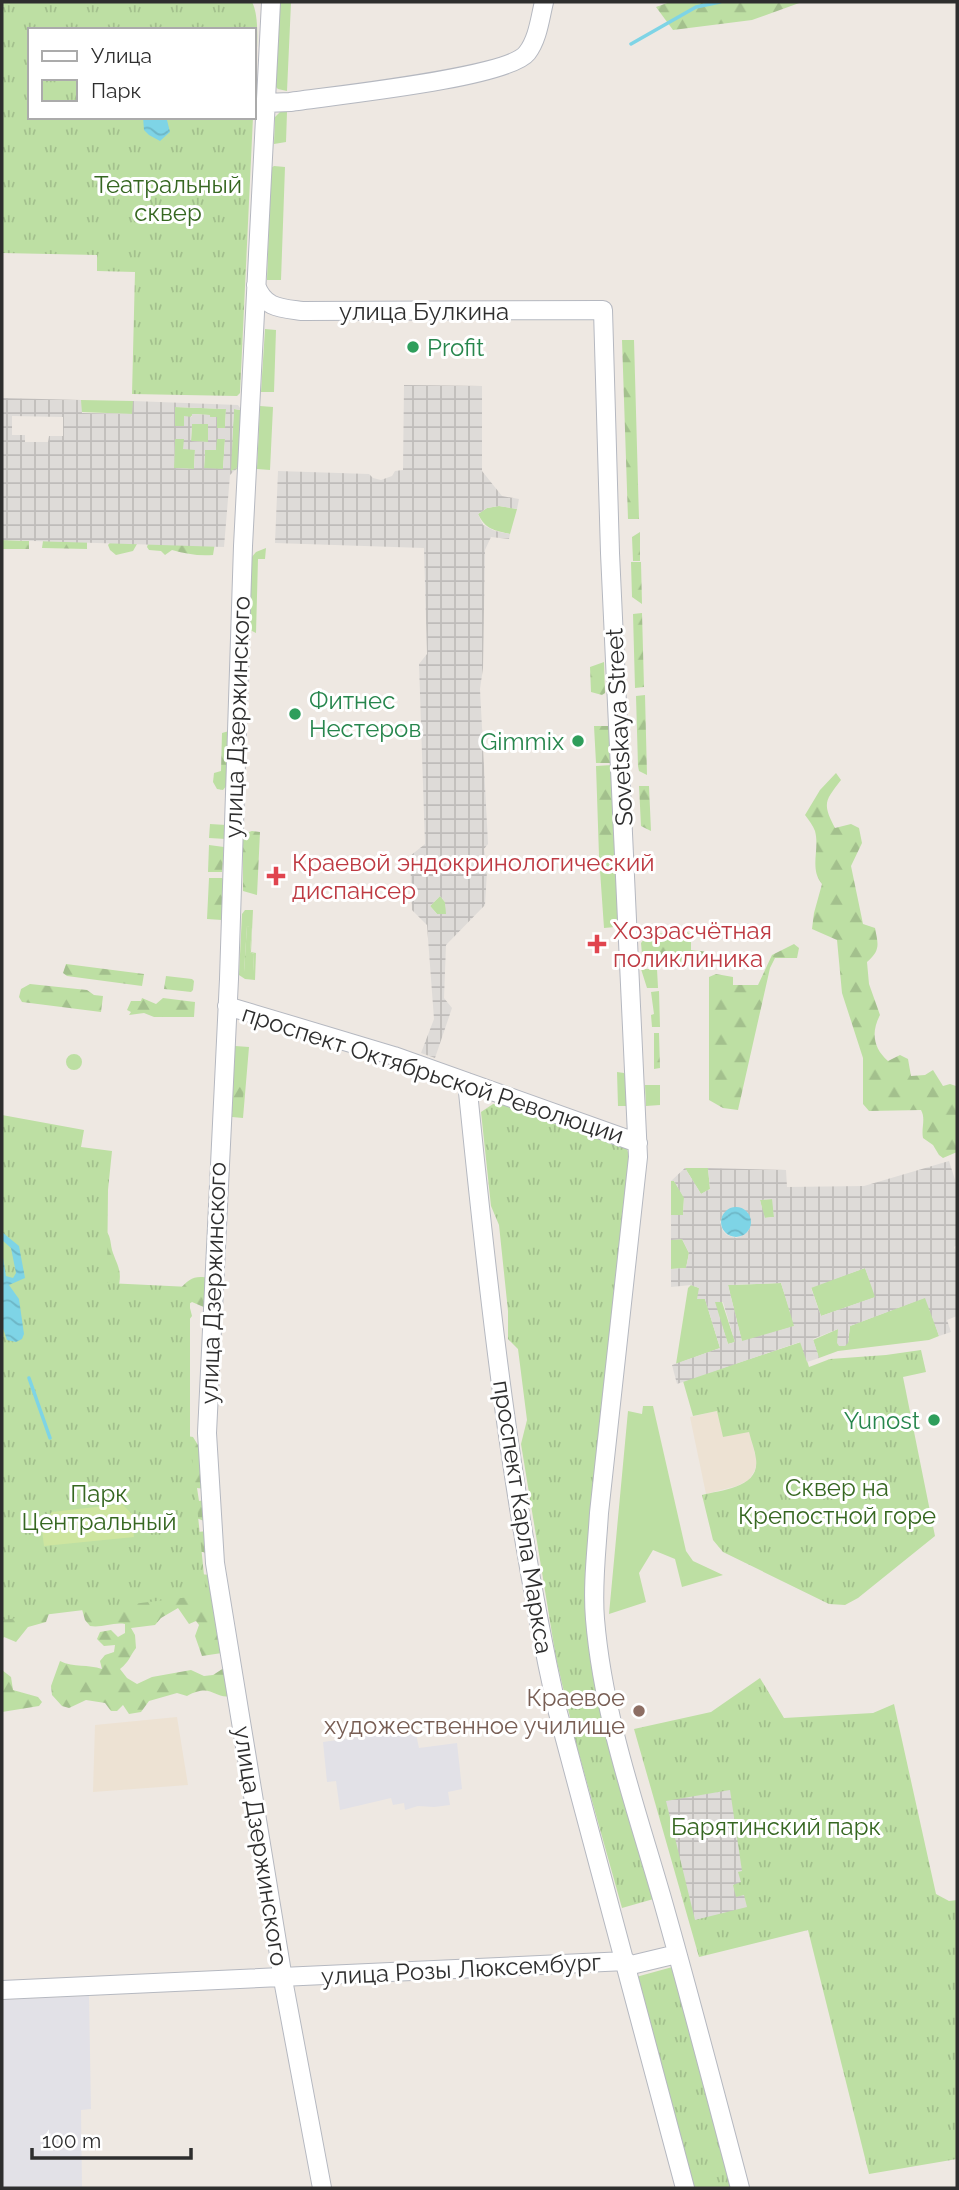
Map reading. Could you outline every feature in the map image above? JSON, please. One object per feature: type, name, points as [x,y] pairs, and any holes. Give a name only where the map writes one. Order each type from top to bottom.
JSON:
[{"type":"main road","name":"улица Дзержинского","points":[[271,2],[240,615],[227,1006],[207,1433],[215,1563],[283,1977],[322,2188]]},
{"type":"main road","points":[[265,103],[290,102],[447,80],[516,61],[527,54],[544,2]]},
{"type":"main road","name":"улица Булкина","points":[[256,285],[260,295],[273,305],[302,311],[603,310]]},
{"type":"main road","name":"Sovetskaya Street","points":[[603,310],[611,553],[638,1143]]},
{"type":"main road","name":"улица Дзержинского","points":[[253,369],[264,324],[276,315],[302,311]]},
{"type":"main road","name":"проспект Октябрьской Революции","points":[[227,1006],[394,1056],[638,1143]]},
{"type":"main road","name":"проспект Карла Маркса","points":[[467,1082],[505,1413],[527,1559],[557,1709],[685,2188]]},
{"type":"main road","points":[[638,1143],[636,1184],[599,1513],[594,1617],[614,1736],[677,1954],[740,2188]]},
{"type":"main road","name":"улица Розы Люксембург","points":[[2,1990],[626,1964],[677,1954]]},
{"type":"shaded area","points":[[404,385],[482,386],[482,471],[502,496],[519,499],[517,509],[499,506],[487,508],[478,514],[483,525],[510,534],[509,539],[491,537],[485,550],[483,668],[480,689],[488,844],[484,849],[487,871],[485,905],[446,945],[444,998],[452,1008],[435,1058],[421,1053],[434,1019],[427,925],[412,910],[410,856],[425,844],[419,664],[427,654],[424,548],[275,543],[278,471],[369,474],[381,480],[392,476],[395,471],[403,470]],"holes":[[[440,896],[445,902],[446,914],[437,914],[430,906]]]},
{"type":"shaded area","points":[[2,398],[81,400],[82,413],[132,414],[133,401],[238,405],[242,411],[238,467],[230,475],[224,547],[2,540]],"holes":[[[175,407],[226,409],[225,428],[217,428],[217,417],[192,414],[192,417],[184,416],[184,426],[175,426]],[[234,409],[241,410],[238,467],[231,471]],[[12,416],[63,417],[63,436],[49,436],[48,442],[25,442],[25,435],[12,435]],[[192,424],[208,424],[208,442],[191,441]],[[175,439],[184,439],[183,449],[195,450],[194,469],[174,468]],[[217,439],[225,439],[223,469],[204,468],[205,450],[216,450]]]},
{"type":"shaded area","points":[[949,1161],[957,1186],[957,1245],[954,1247],[957,1254],[957,1316],[947,1320],[951,1332],[939,1336],[925,1298],[850,1326],[848,1343],[845,1346],[839,1346],[837,1343],[838,1329],[813,1339],[819,1358],[807,1362],[800,1342],[677,1384],[672,1365],[720,1348],[705,1299],[697,1299],[699,1288],[691,1285],[671,1287],[671,1269],[686,1268],[689,1253],[682,1239],[671,1240],[671,1215],[683,1215],[684,1198],[674,1181],[671,1181],[685,1168],[701,1194],[710,1189],[708,1168],[786,1170],[787,1187],[864,1186]],"holes":[[[772,1199],[774,1217],[765,1218],[760,1200]],[[724,1213],[751,1220],[749,1230],[736,1238],[727,1235],[720,1222]],[[865,1268],[875,1297],[821,1316],[811,1288]],[[781,1283],[794,1326],[742,1341],[728,1285]],[[715,1302],[723,1302],[735,1342],[728,1344]]]},
{"type":"shaded area","points":[[717,1411],[749,1432],[757,1462],[749,1480],[706,1494],[690,1417]]},
{"type":"shaded area","points":[[177,1717],[188,1785],[93,1792],[95,1725]]},
{"type":"shaded area","points":[[415,1729],[419,1748],[457,1743],[462,1789],[448,1792],[450,1805],[418,1806],[405,1810],[404,1803],[393,1805],[391,1798],[340,1810],[336,1781],[327,1782],[323,1742]]},
{"type":"shaded area","points":[[730,1790],[742,1871],[738,1872],[741,1882],[733,1885],[736,1897],[744,1895],[747,1907],[695,1920],[666,1801]]},
{"type":"shaded area","points":[[89,1996],[91,2109],[81,2110],[82,2188],[2,2188],[2,2000]]},
{"type":"green space","name":"Театральный сквер","points":[[2,2],[252,2],[257,21],[256,59],[256,28],[28,28],[28,119],[253,119],[240,393],[237,396],[132,394],[135,272],[97,271],[97,255],[2,253]]},
{"type":"green space","points":[[277,2],[291,3],[287,91],[275,86]]},
{"type":"green space","points":[[670,2],[802,2],[752,20],[673,30],[656,7]]},
{"type":"green space","points":[[280,112],[287,112],[286,142],[274,144],[275,117]]},
{"type":"green space","points":[[285,167],[281,280],[267,280],[271,168]]},
{"type":"green space","points":[[265,329],[276,330],[274,392],[261,392]]},
{"type":"green space","points":[[622,340],[634,340],[639,519],[628,519]]},
{"type":"green space","points":[[81,400],[133,401],[133,414],[81,412]]},
{"type":"green space","points":[[260,406],[273,407],[270,470],[257,469]]},
{"type":"green space","points":[[175,407],[226,409],[225,428],[217,428],[209,415],[193,414],[184,426],[175,426]]},
{"type":"green space","points":[[234,409],[241,410],[238,467],[230,471]]},
{"type":"green space","points":[[192,424],[209,424],[208,442],[191,441]]},
{"type":"green space","points":[[175,438],[184,439],[195,449],[194,469],[174,468]]},
{"type":"green space","points":[[217,439],[225,439],[223,469],[204,469],[205,450]]},
{"type":"green space","points":[[499,506],[517,509],[510,534],[487,526],[478,514],[487,508]]},
{"type":"green space","points":[[640,532],[640,561],[633,561],[632,537]]},
{"type":"green space","points":[[113,539],[137,544],[133,551],[116,555],[108,545]]},
{"type":"green space","points":[[2,540],[29,541],[29,549],[2,549]]},
{"type":"green space","points":[[43,541],[87,542],[87,549],[42,548]]},
{"type":"green space","points":[[215,543],[213,555],[172,550],[165,555],[147,547],[148,544]]},
{"type":"green space","points":[[266,548],[265,559],[258,559],[256,633],[248,629],[251,558],[256,552]]},
{"type":"green space","points":[[631,562],[641,562],[642,604],[632,597]]},
{"type":"green space","points":[[642,613],[644,687],[635,688],[633,614]]},
{"type":"green space","points":[[604,662],[605,693],[602,695],[591,692],[590,667]]},
{"type":"green space","points":[[645,695],[647,775],[639,771],[638,766],[636,696]]},
{"type":"green space","points":[[594,726],[611,726],[612,763],[596,763]]},
{"type":"green space","points":[[229,731],[227,785],[223,790],[217,789],[213,782],[214,773],[221,771],[222,733]]},
{"type":"green space","points":[[612,765],[616,855],[599,856],[596,766]]},
{"type":"green space","points":[[836,773],[841,780],[827,803],[828,813],[835,828],[851,824],[859,828],[862,843],[851,866],[863,924],[875,928],[877,938],[876,950],[867,962],[869,984],[880,1015],[875,1028],[875,1040],[879,1051],[888,1061],[900,1055],[908,1059],[911,1076],[925,1075],[933,1070],[943,1086],[956,1086],[957,1152],[943,1158],[933,1145],[923,1138],[921,1110],[869,1111],[863,1104],[863,1058],[842,993],[837,940],[812,929],[822,884],[815,865],[815,831],[805,815],[820,790]]},
{"type":"green space","points":[[639,786],[649,786],[651,831],[641,826]]},
{"type":"green space","points":[[210,824],[226,825],[226,839],[209,838]]},
{"type":"green space","points":[[252,831],[260,832],[257,895],[243,891],[243,837]]},
{"type":"green space","points":[[209,845],[224,847],[222,872],[208,872]]},
{"type":"green space","points":[[622,855],[626,926],[604,928],[599,856]]},
{"type":"green space","points":[[209,878],[224,880],[222,920],[207,919]]},
{"type":"green space","points":[[440,896],[445,902],[447,914],[437,914],[430,906]]},
{"type":"green space","points":[[245,910],[253,910],[251,952],[256,953],[255,980],[239,975],[242,914]],"holes":[[[247,926],[252,928],[250,952],[254,954],[253,972],[244,972]]]},
{"type":"green space","points":[[247,926],[252,927],[250,952],[254,954],[253,973],[250,974],[244,972]]},
{"type":"green space","points":[[688,932],[691,935],[691,950],[709,954],[708,964],[643,966],[641,943],[648,934]]},
{"type":"green space","points":[[794,944],[799,948],[797,958],[775,958],[770,968],[738,1110],[723,1108],[709,1100],[709,977],[716,974],[733,977],[733,985],[758,985],[772,955]]},
{"type":"green space","points":[[66,964],[144,974],[142,986],[67,976],[63,973]]},
{"type":"green space","points":[[641,969],[657,969],[658,988],[647,988]]},
{"type":"green space","points":[[166,976],[192,979],[193,990],[164,989]]},
{"type":"green space","points":[[30,984],[87,990],[94,995],[103,996],[101,1012],[22,1002],[19,997],[21,989]]},
{"type":"green space","points":[[659,991],[660,1027],[652,1027],[651,1015],[654,1014],[651,992]]},
{"type":"green space","points":[[142,998],[156,1004],[163,998],[195,1002],[194,1017],[154,1017],[144,1013],[129,1015],[131,1012],[127,1010],[131,1001],[141,1001]]},
{"type":"green space","points":[[654,1033],[659,1033],[660,1068],[654,1069]]},
{"type":"green space","points":[[235,1046],[249,1047],[243,1118],[232,1117]]},
{"type":"green space","points":[[71,1054],[77,1054],[82,1062],[80,1068],[71,1070],[66,1065],[66,1059]]},
{"type":"green space","points":[[617,1072],[624,1073],[627,1077],[629,1106],[618,1106]]},
{"type":"green space","points":[[645,1085],[660,1085],[660,1105],[646,1106]]},
{"type":"green space","points":[[234,1086],[244,1089],[241,1114],[232,1111]]},
{"type":"green space","points":[[493,1104],[623,1144],[627,1148],[630,1162],[590,1579],[657,1898],[622,1908],[577,1747],[556,1658],[521,1444],[527,1420],[518,1349],[508,1339],[508,1311],[499,1225],[491,1206],[481,1112]]},
{"type":"green space","name":"Парк Центральный","points":[[2,1115],[84,1130],[81,1147],[112,1151],[108,1190],[107,1283],[190,1287],[190,1437],[206,1595],[2,1620]]},
{"type":"green space","points":[[685,1168],[708,1168],[710,1189],[701,1194]]},
{"type":"green space","points":[[671,1181],[674,1181],[684,1197],[683,1216],[671,1215]]},
{"type":"green space","points":[[773,1199],[774,1217],[764,1218],[760,1200]]},
{"type":"green space","points":[[104,1229],[109,1236],[119,1268],[118,1289],[179,1290],[192,1279],[209,1278],[213,1311],[192,1302],[189,1304],[192,1316],[189,1320],[187,1436],[193,1437],[201,1450],[205,1489],[197,1488],[199,1501],[206,1500],[207,1522],[196,1518],[198,1532],[207,1531],[212,1558],[198,1552],[199,1574],[211,1575],[222,1653],[202,1656],[195,1636],[199,1625],[196,1621],[189,1624],[178,1608],[155,1625],[131,1628],[135,1635],[136,1648],[120,1669],[127,1678],[137,1684],[152,1677],[191,1670],[204,1676],[213,1675],[227,1666],[232,1696],[221,1696],[208,1691],[187,1696],[177,1693],[149,1701],[141,1712],[129,1714],[123,1705],[117,1711],[111,1711],[105,1703],[86,1700],[69,1708],[62,1706],[52,1695],[51,1686],[60,1661],[102,1669],[100,1661],[105,1655],[114,1652],[115,1645],[104,1646],[97,1639],[100,1632],[111,1630],[118,1637],[125,1633],[125,1624],[90,1626],[85,1620],[2,1321],[98,1312]]},
{"type":"green space","points":[[682,1239],[689,1253],[686,1268],[671,1269],[671,1240]]},
{"type":"green space","points":[[865,1268],[876,1297],[821,1316],[811,1287]]},
{"type":"green space","points":[[781,1283],[795,1326],[742,1342],[728,1285]]},
{"type":"green space","points":[[691,1285],[699,1288],[698,1295],[705,1299],[720,1348],[676,1364],[688,1288]]},
{"type":"green space","points":[[926,1297],[939,1336],[929,1340],[838,1351],[819,1358],[813,1340],[838,1329],[848,1343],[850,1326]]},
{"type":"green space","points":[[714,1302],[722,1302],[735,1342],[728,1344]]},
{"type":"green space","name":"Сквер на Крепостной горе","points":[[801,1342],[809,1367],[830,1359],[921,1350],[926,1372],[903,1377],[935,1536],[858,1598],[845,1605],[829,1604],[723,1552],[713,1540],[702,1495],[746,1482],[756,1469],[755,1456],[749,1432],[723,1437],[717,1411],[693,1416],[683,1381]]},
{"type":"green space","points":[[643,1406],[653,1406],[686,1551],[693,1561],[723,1575],[682,1587],[675,1559],[653,1550],[639,1573],[646,1602],[609,1614],[628,1411],[642,1414]]},
{"type":"green space","points":[[122,1504],[132,1514],[134,1537],[44,1546],[41,1523],[52,1512]]},
{"type":"green space","points":[[2,1601],[53,1602],[46,1622],[28,1627],[16,1642],[4,1637],[2,1639]]},
{"type":"green space","points":[[2,1670],[11,1677],[13,1690],[38,1697],[42,1702],[39,1706],[2,1712]]},
{"type":"green space","name":"Барятинский парк","points":[[760,1678],[784,1718],[873,1713],[894,1704],[936,1894],[949,1901],[957,1900],[957,2159],[869,2174],[808,1930],[699,1957],[634,1729],[711,1712]]},
{"type":"green space","points":[[676,1966],[736,2188],[693,2188],[636,1977]]},
{"type":"water","points":[[143,119],[163,119],[167,120],[170,132],[160,141],[144,130]]},
{"type":"water","points":[[736,1207],[747,1211],[751,1222],[747,1233],[736,1237],[725,1233],[721,1222],[725,1211]]},
{"type":"water","points":[[2,1232],[19,1246],[25,1278],[9,1285],[19,1299],[24,1334],[22,1339],[16,1342],[7,1340],[2,1325],[2,1251],[6,1276],[13,1278],[16,1273],[11,1248],[2,1240]]},
{"type":"waterway","points":[[631,44],[696,7],[720,2]]},
{"type":"waterway","points":[[29,1378],[50,1438]]},
{"type":"place","name":"Profit","points":[[413,347]]},
{"type":"place","name":"Фитнес Нестеров","points":[[295,714]]},
{"type":"place","name":"Gimmix","points":[[578,741]]},
{"type":"place","name":"Краевой эндокринологический диспансер","points":[[276,876]]},
{"type":"place","name":"Хозрасчётная поликлиника","points":[[597,944]]},
{"type":"place","name":"Yunost","points":[[934,1420]]},
{"type":"place","name":"Краевое художественное училище","points":[[639,1711]]}]
